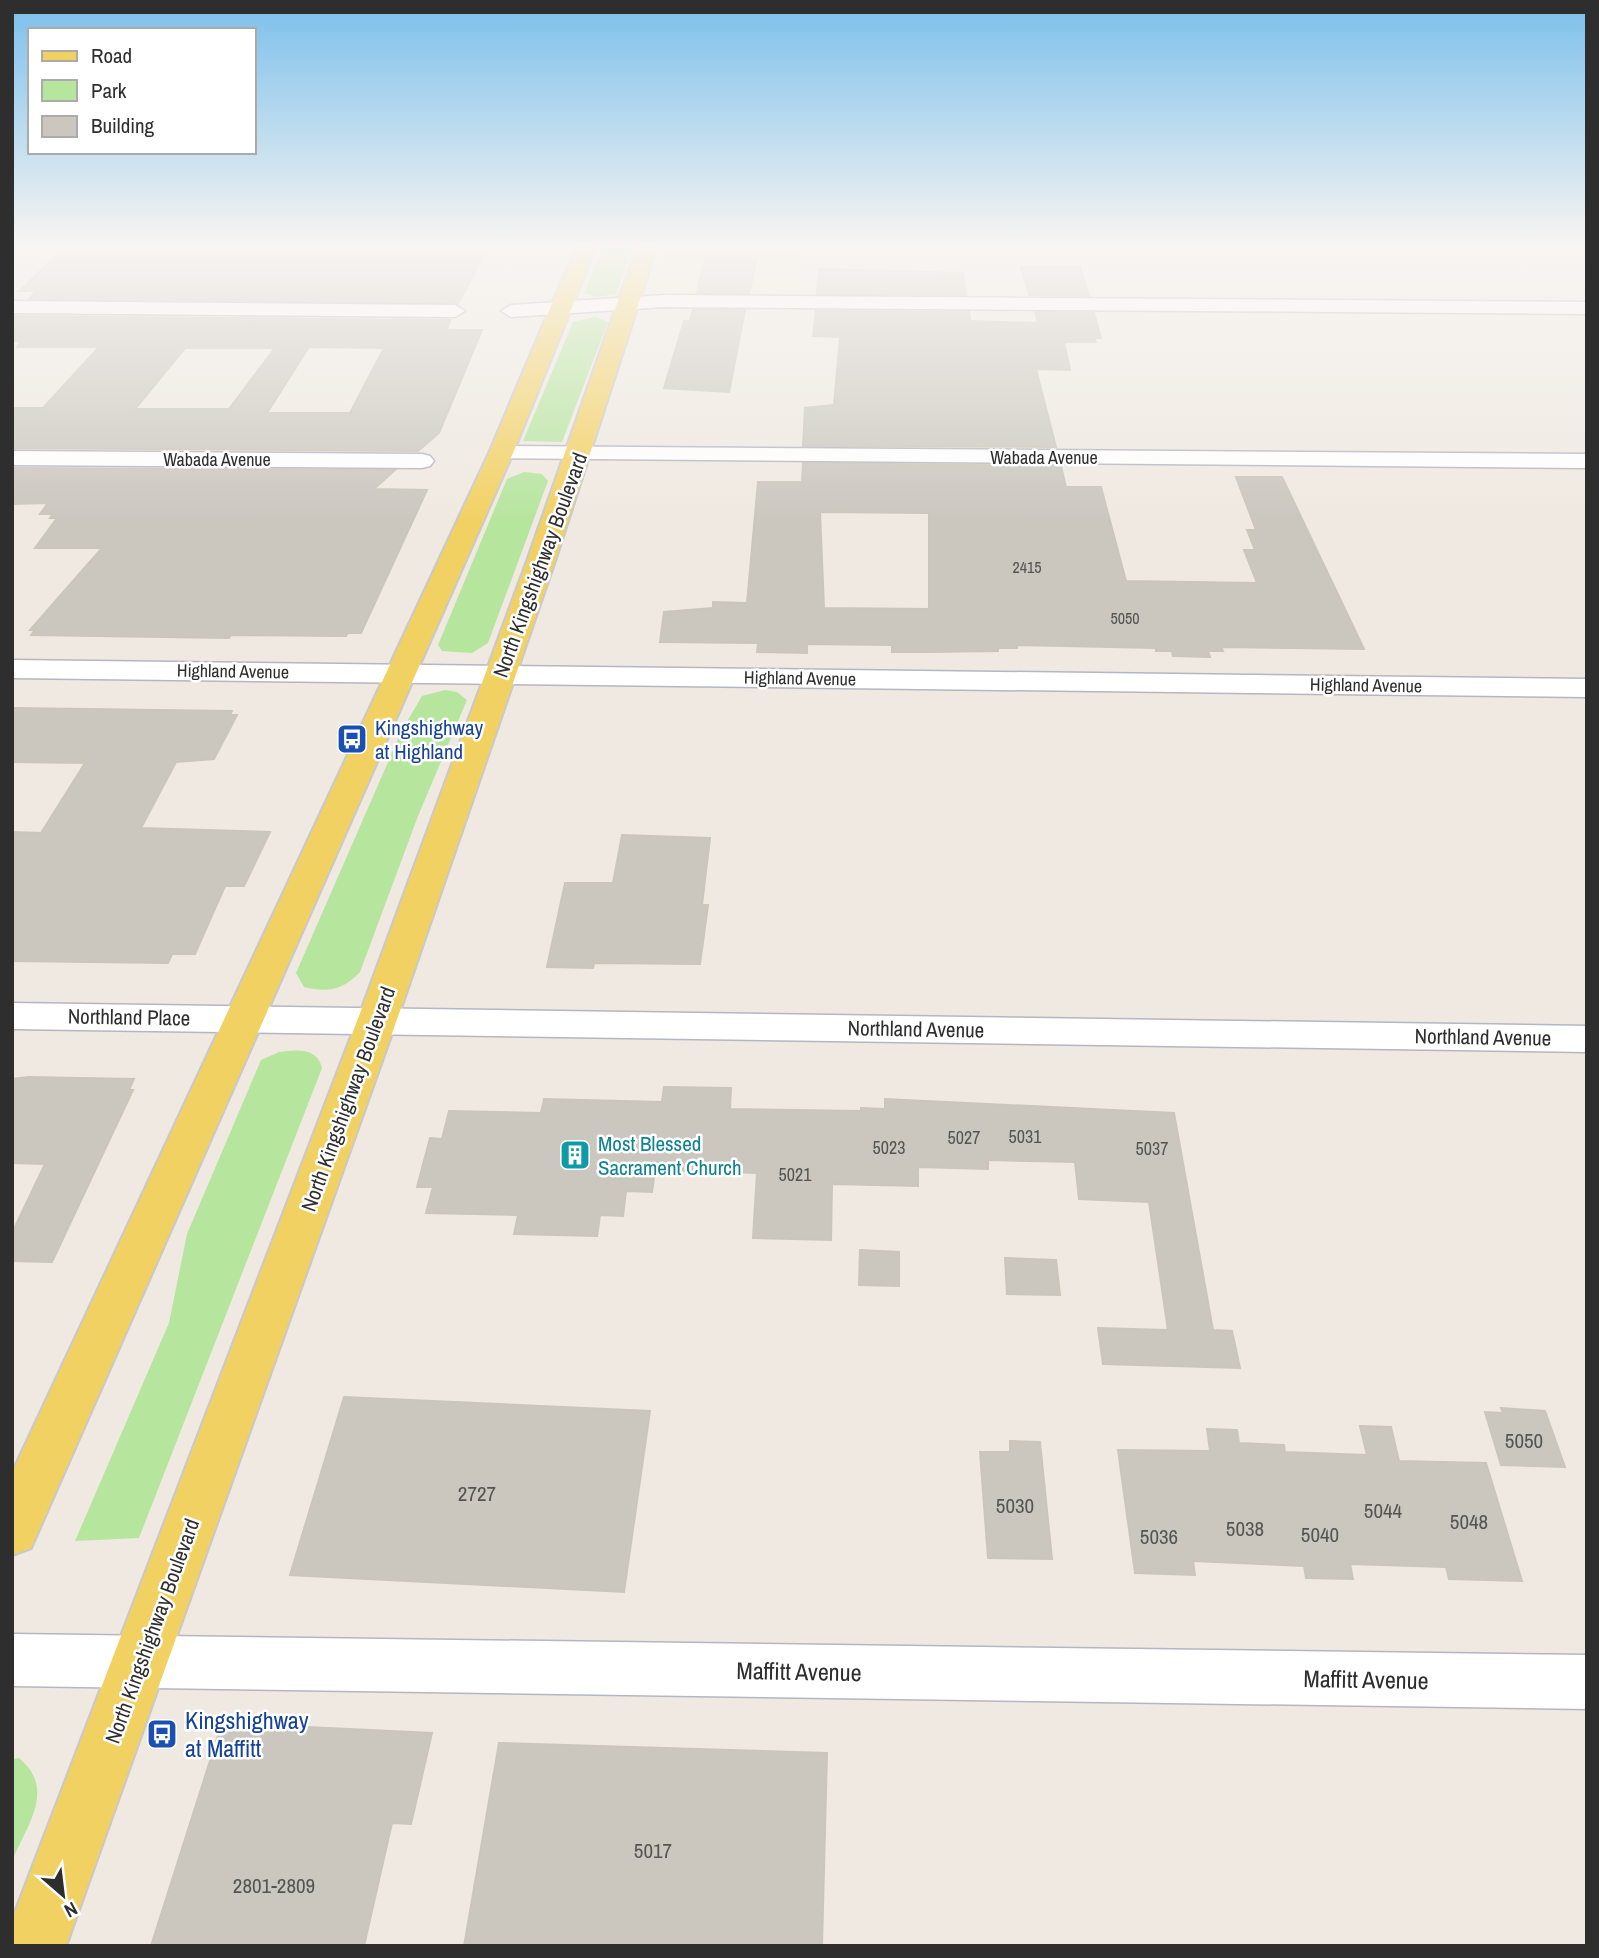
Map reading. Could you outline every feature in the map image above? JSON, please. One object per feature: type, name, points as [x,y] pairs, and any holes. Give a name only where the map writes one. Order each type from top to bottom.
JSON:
[{"type":"main road","points":[[12,1531],[246,1019],[501,453],[550,338]]},
{"type":"main road","name":"North Kingshighway Boulevard","points":[[33,1946],[142,1661],[377,1021],[581,453],[618,338]]},
{"type":"street","name":"Wabada Avenue","points":[[501,453],[1587,461]]},
{"type":"street","name":"Wabada Avenue","points":[[12,458],[422,461]]},
{"type":"street","name":"Highland Avenue","points":[[12,669],[1587,688]]},
{"type":"street","name":"Northland Place","points":[[12,1016],[246,1019]]},
{"type":"street","name":"Northland Avenue","points":[[246,1019],[1587,1039]]},
{"type":"street","name":"Maffitt Avenue","points":[[12,1660],[1587,1682]]},
{"type":"green space","points":[[566,338],[602,338],[562,442],[523,441]]},
{"type":"green space","points":[[524,472],[542,474],[548,481],[488,643],[472,653],[442,651],[438,645],[507,479]]},
{"type":"green space","points":[[445,690],[457,692],[467,700],[418,816],[360,972],[347,983],[328,990],[304,987],[296,973],[402,730],[422,696]]},
{"type":"green space","points":[[279,1052],[311,1053],[316,1056],[322,1068],[139,1538],[75,1541],[169,1323],[187,1234],[261,1060]]},
{"type":"green space","points":[[19,1758],[36,1782],[37,1794],[31,1820],[12,1861],[12,1759]]},
{"type":"building","points":[[12,338],[479,338],[439,433],[418,451],[12,448],[12,408],[43,408],[99,347],[17,347],[21,341],[12,341]],"holes":[[[309,347],[384,348],[350,413],[267,413]],[[185,348],[275,348],[229,409],[135,409]]]},
{"type":"building","points":[[679,338],[739,338],[729,392],[664,388]]},
{"type":"building","points":[[840,338],[1094,338],[1096,342],[1064,342],[1070,370],[1036,369],[1056,447],[803,446],[805,408],[834,405]]},
{"type":"building","points":[[803,463],[1061,466],[1066,487],[1101,487],[1126,581],[1257,583],[1244,550],[1255,550],[1247,530],[1256,530],[1236,477],[1282,477],[1364,649],[1221,647],[1223,651],[1208,651],[1210,657],[1173,656],[1172,651],[1156,651],[1156,648],[1017,645],[1017,648],[998,648],[998,651],[892,652],[892,645],[807,644],[807,653],[757,652],[758,643],[660,642],[664,612],[713,608],[713,602],[747,603],[758,482],[802,482]],"holes":[[[820,512],[929,513],[929,609],[824,608]]]},
{"type":"building","points":[[12,468],[395,470],[374,489],[427,490],[361,633],[348,633],[346,636],[231,635],[229,638],[31,635],[35,630],[30,630],[102,548],[35,548],[57,518],[50,518],[53,514],[40,514],[48,503],[12,504]]},
{"type":"building","points":[[12,708],[232,711],[230,715],[237,715],[214,759],[176,762],[141,828],[270,832],[244,886],[225,886],[195,954],[172,954],[168,963],[12,961],[12,832],[41,833],[85,763],[12,762]]},
{"type":"building","points":[[622,835],[710,838],[702,905],[708,905],[700,964],[594,963],[593,968],[547,967],[565,883],[613,883]]},
{"type":"building","points":[[12,1079],[134,1079],[129,1090],[133,1090],[52,1262],[12,1261],[12,1233],[45,1164],[12,1163]]},
{"type":"building","points":[[664,1087],[731,1088],[730,1109],[861,1111],[861,1108],[885,1109],[885,1099],[1174,1113],[1213,1330],[1232,1331],[1240,1368],[1103,1364],[1098,1328],[1168,1330],[1149,1202],[1079,1199],[1075,1162],[988,1160],[988,1169],[918,1167],[918,1186],[832,1184],[831,1240],[753,1238],[757,1173],[655,1170],[652,1192],[626,1191],[623,1216],[600,1215],[597,1236],[514,1234],[518,1215],[426,1213],[433,1187],[417,1187],[430,1138],[442,1139],[449,1111],[541,1113],[544,1099],[662,1102]]},
{"type":"building","points":[[860,1250],[899,1252],[899,1286],[859,1285]]},
{"type":"building","points":[[1005,1258],[1056,1260],[1060,1295],[1007,1294]]},
{"type":"building","points":[[344,1397],[650,1411],[624,1592],[290,1575]]},
{"type":"building","points":[[1501,1408],[1545,1411],[1565,1467],[1501,1465],[1485,1412],[1503,1413]]},
{"type":"building","points":[[1360,1426],[1391,1427],[1399,1461],[1486,1463],[1522,1581],[1449,1579],[1446,1567],[1350,1564],[1353,1579],[1306,1578],[1304,1566],[1193,1561],[1195,1575],[1135,1573],[1118,1450],[1210,1451],[1207,1429],[1237,1430],[1239,1443],[1284,1445],[1285,1452],[1367,1455]]},
{"type":"building","points":[[1010,1441],[1040,1442],[1052,1559],[988,1558],[980,1452],[1010,1452]]},
{"type":"building","points":[[222,1723],[432,1733],[411,1824],[392,1823],[364,1946],[151,1946]]},
{"type":"building","points":[[499,1743],[827,1753],[822,1946],[464,1946]]},
{"type":"place","name":"Kingshighway at Highland","points":[[352,739]]},
{"type":"place","name":"Most Blessed Sacrament Church","points":[[575,1155]]},
{"type":"place","name":"Kingshighway at Maffitt","points":[[162,1734]]}]
